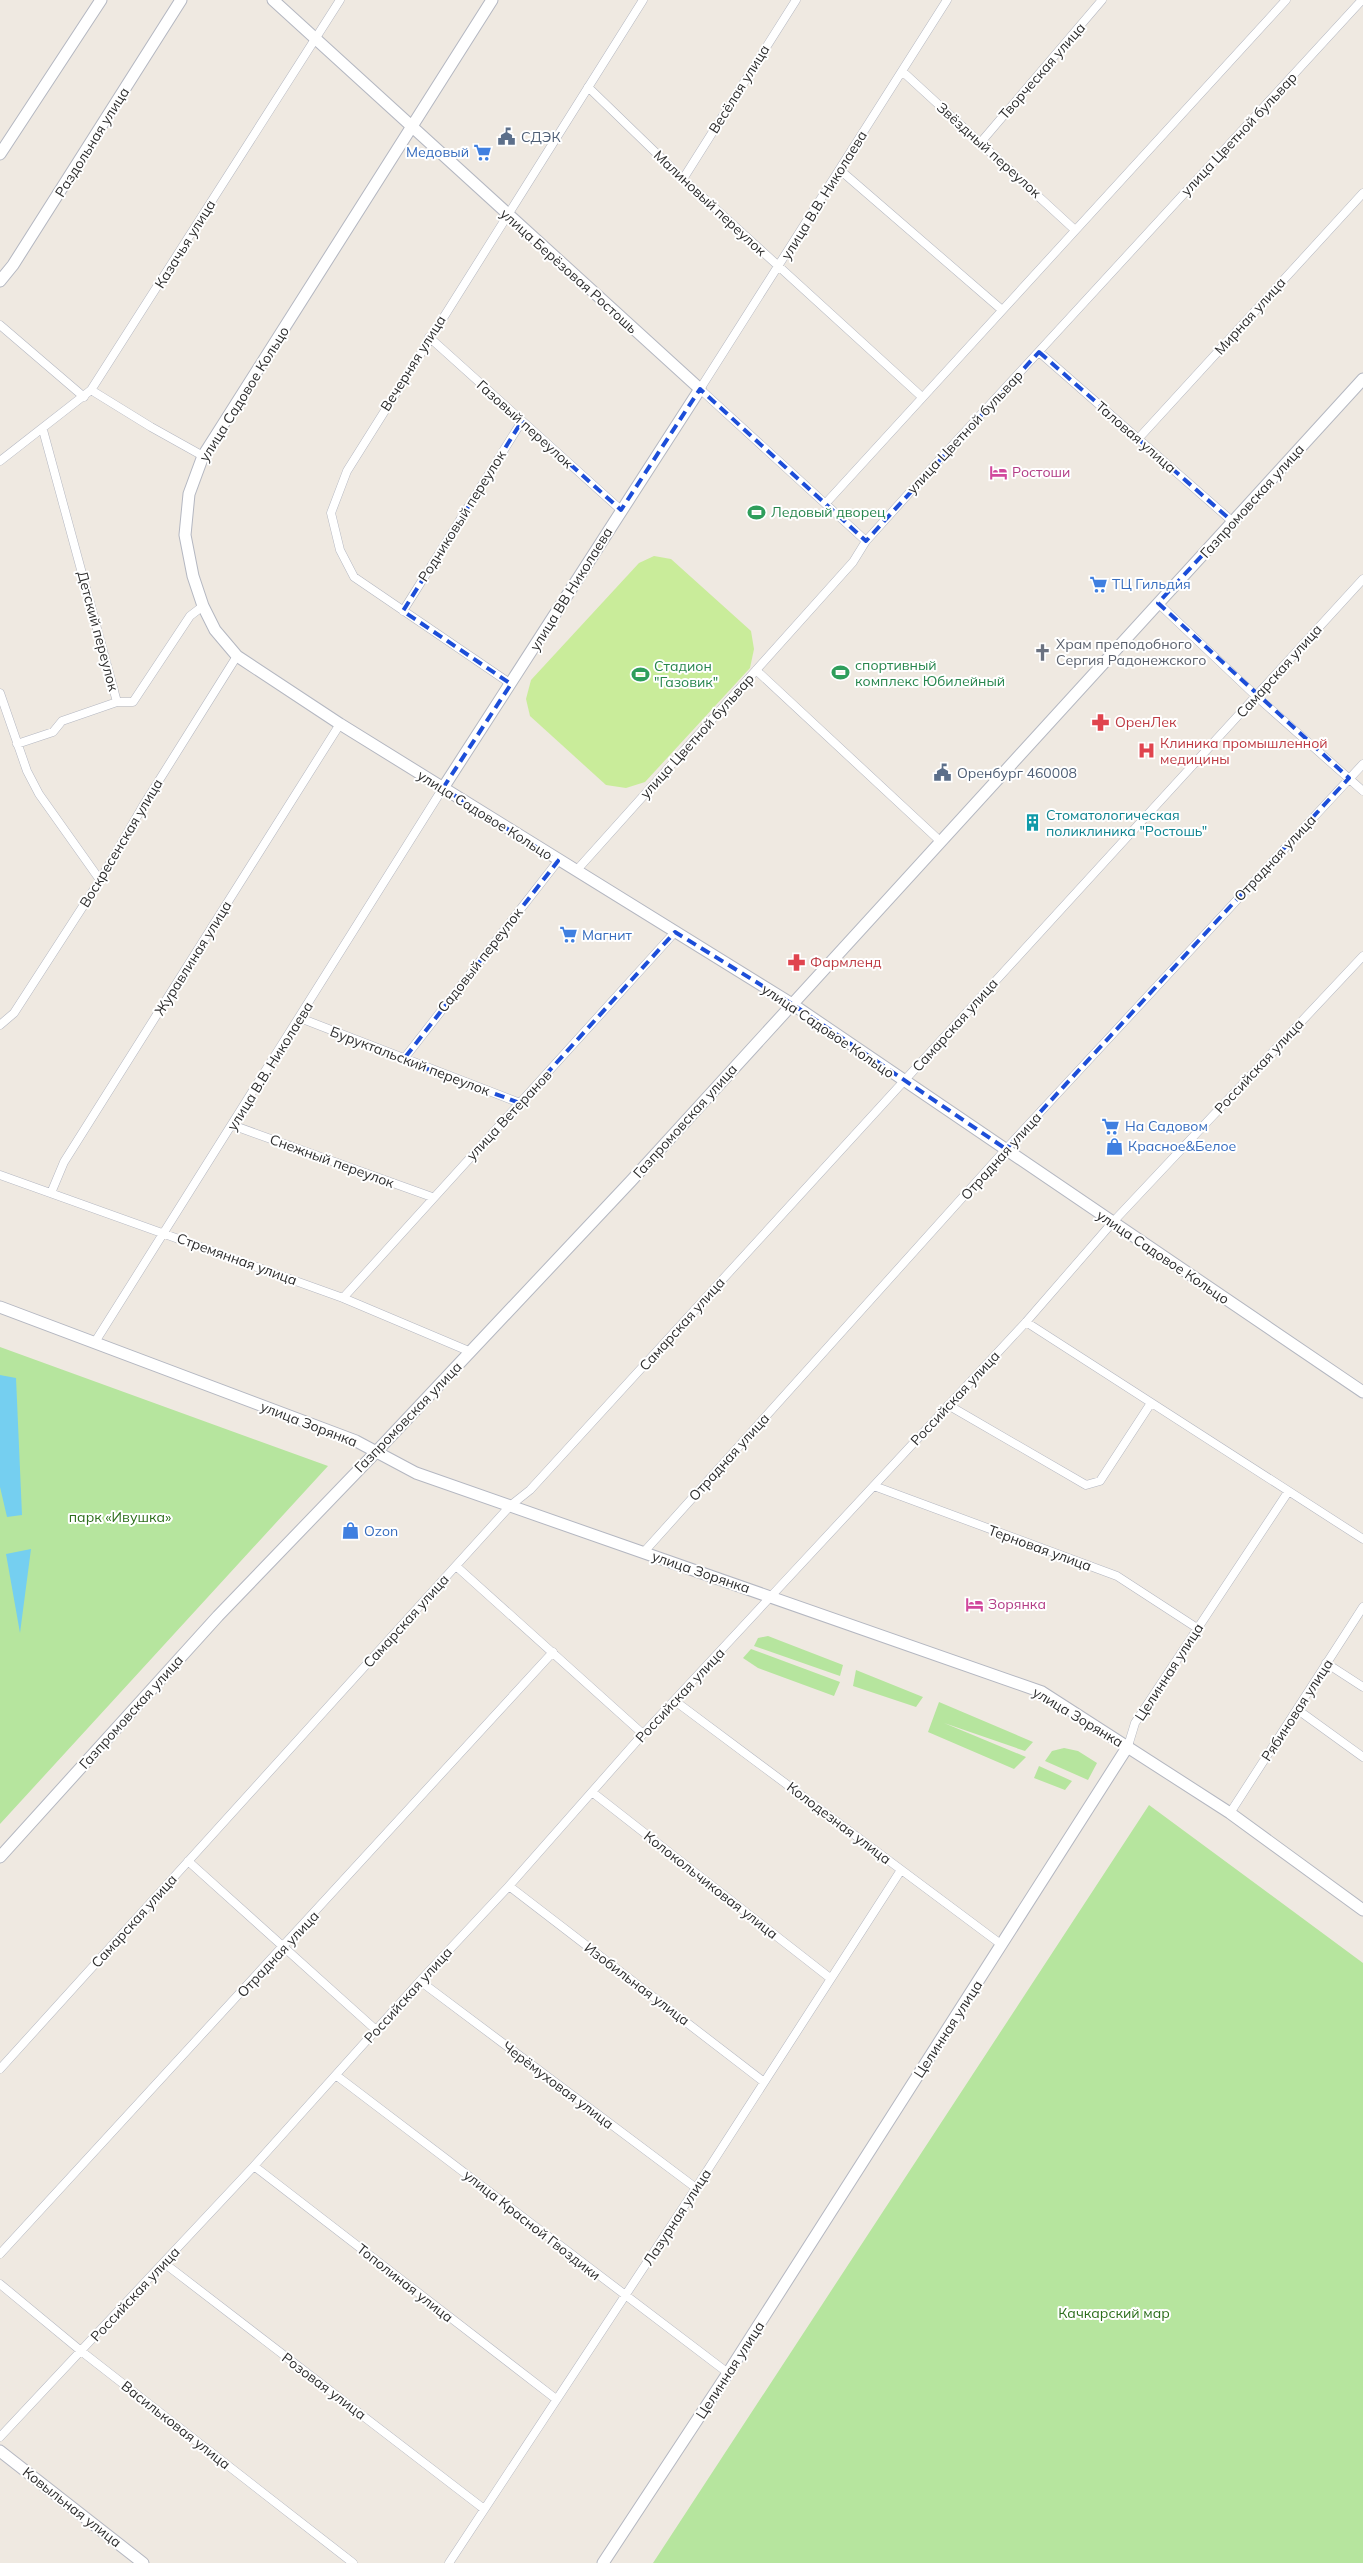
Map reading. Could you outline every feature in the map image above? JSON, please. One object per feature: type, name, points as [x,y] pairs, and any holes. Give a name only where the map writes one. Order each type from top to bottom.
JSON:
[{"type":"street","points":[[0,154],[101,0]]},
{"type":"street","name":"Раздольная улица","points":[[0,282],[181,0]]},
{"type":"street","name":"улица Берёзовая Ростошь","points":[[273,0],[412,126],[507,216],[866,541]]},
{"type":"street","name":"Казачья улица","points":[[0,461],[43,430],[91,390],[340,0]]},
{"type":"street","name":"улица Садовое Кольцо","points":[[492,0],[412,126],[396,155],[203,456],[188,494],[185,535],[193,576],[202,606],[215,630],[237,656],[340,724],[558,861],[792,1004],[903,1082],[1006,1149],[1112,1223],[1363,1392]]},
{"type":"street","name":"Вечерняя улица","points":[[511,684],[354,577],[340,550],[330,513],[346,471],[643,0]]},
{"type":"street","name":"Весёлая улица","points":[[683,179],[796,0]]},
{"type":"street","name":"улица В.В. Николаева","points":[[700,389],[947,0]]},
{"type":"street","name":"Творческая улица","points":[[981,142],[1102,0]]},
{"type":"street","points":[[826,504],[1286,0]]},
{"type":"street","name":"улица Цветной бульвар","points":[[576,871],[853,562],[866,541],[1362,0]]},
{"type":"street","name":"Звёздный переулок","points":[[902,72],[1076,230]]},
{"type":"street","name":"Малиновый переулок","points":[[588,87],[683,179],[922,397]]},
{"type":"street","points":[[840,170],[1002,310]]},
{"type":"street","name":"Мирная улица","points":[[1138,439],[1363,193]]},
{"type":"street","points":[[0,324],[84,397]]},
{"type":"street","name":"Газовый переулок","points":[[429,337],[621,510]]},
{"type":"street","name":"Таловая улица","points":[[1039,352],[1233,522]]},
{"type":"street","name":"Газпромовская улица","points":[[0,1857],[218,1616],[471,1352],[792,1004],[1363,379]]},
{"type":"street","name":"улица ВВ Николаева","points":[[443,788],[700,389]]},
{"type":"street","points":[[91,390],[152,428],[203,456]]},
{"type":"street","name":"Родниковый переулок","points":[[403,612],[522,421]]},
{"type":"street","name":"Детский переулок","points":[[43,430],[118,702],[134,702],[190,616],[202,606]]},
{"type":"street","name":"Самарская улица","points":[[0,2069],[510,1506],[530,1490],[1363,579]]},
{"type":"street","points":[[1158,603],[1256,696],[1363,791]]},
{"type":"street","name":"Воскресенская улица","points":[[0,1026],[14,1013],[100,880],[143,806],[237,656]]},
{"type":"street","points":[[756,670],[940,841]]},
{"type":"street","points":[[0,693],[27,770],[39,794],[100,880]]},
{"type":"street","points":[[17,744],[54,732],[62,721],[118,702]]},
{"type":"street","name":"Журавлиная улица","points":[[51,1193],[64,1162],[340,724]]},
{"type":"street","name":"Отрадная улица","points":[[643,1553],[1006,1149],[1363,764]]},
{"type":"street","name":"улица В.В. Николаева","points":[[95,1342],[443,788]]},
{"type":"street","name":"Садовый переулок","points":[[403,1060],[558,861]]},
{"type":"street","name":"улица Ветеранов","points":[[342,1298],[675,932]]},
{"type":"street","name":"Российская улица","points":[[0,2437],[337,2076],[420,1981],[509,1886],[642,1734],[675,1701],[1026,1322],[1112,1223],[1363,956]]},
{"type":"street","name":"Буруктальский переулок","points":[[300,1018],[403,1060],[520,1103]]},
{"type":"street","name":"Снежный переулок","points":[[232,1125],[432,1198]]},
{"type":"street","name":"Стремянная улица","points":[[0,1175],[342,1298],[471,1352]]},
{"type":"street","name":"улица Зорянка","points":[[0,1307],[356,1441],[416,1473],[1042,1692],[1230,1813],[1363,1910]]},
{"type":"street","points":[[1026,1322],[1363,1539]]},
{"type":"street","points":[[948,1405],[1086,1485],[1100,1481],[1152,1403]]},
{"type":"street","name":"Терновая улица","points":[[874,1486],[1117,1576],[1197,1628]]},
{"type":"street","name":"Целинная улица","points":[[603,2563],[728,2374],[1002,1945],[1128,1746],[1135,1723],[1288,1492]]},
{"type":"street","points":[[456,1566],[642,1734]]},
{"type":"street","name":"Рябиновая улица","points":[[1230,1813],[1363,1607]]},
{"type":"street","name":"Отрадная улица","points":[[0,2254],[285,1946],[553,1652]]},
{"type":"street","points":[[1326,1663],[1363,1688]]},
{"type":"street","name":"Колодезная улица","points":[[675,1701],[1002,1945]]},
{"type":"street","points":[[1298,1710],[1363,1757]]},
{"type":"street","name":"Колокольчиковая улица","points":[[592,1792],[830,1978]]},
{"type":"street","points":[[188,1861],[285,1946],[376,2030]]},
{"type":"street","name":"Лазурная улица","points":[[449,2563],[696,2188],[901,1870]]},
{"type":"street","name":"Изобильная улица","points":[[509,1886],[764,2082]]},
{"type":"street","name":"Черёмуховая улица","points":[[420,1981],[696,2188]]},
{"type":"street","name":"улица Красной Гвоздики","points":[[337,2076],[624,2297],[728,2374]]},
{"type":"street","name":"Тополиная улица","points":[[254,2166],[556,2399]]},
{"type":"street","name":"Розовая улица","points":[[164,2263],[484,2509]]},
{"type":"street","name":"Васильковая улица","points":[[0,2284],[81,2351],[353,2563]]},
{"type":"street","name":"Ковыльная улица","points":[[0,2451],[143,2563]]},
{"type":"highlighted area","points":[[1039,352],[1233,522],[1158,603],[1349,778],[1006,1149],[792,1004],[675,932],[520,1103],[403,1060],[558,861],[443,788],[511,684],[403,611],[522,421],[621,510],[700,389],[866,541]]},
{"type":"green space","name":"Стадион \"Газовик\"","points":[[654,556],[671,559],[751,631],[754,649],[750,668],[645,782],[626,788],[606,785],[530,716],[526,699],[531,680],[639,563]]},
{"type":"green space","name":"парк «Ивушка»","points":[[0,1347],[328,1466],[0,1824]]},
{"type":"green space","points":[[768,1636],[843,1665],[840,1676],[754,1646],[758,1638]]},
{"type":"green space","points":[[751,1649],[840,1682],[834,1696],[758,1668],[743,1658]]},
{"type":"green space","points":[[856,1670],[923,1697],[916,1707],[853,1686]]},
{"type":"green space","points":[[939,1702],[1033,1742],[1025,1751],[944,1723],[1026,1757],[1014,1769],[928,1732]]},
{"type":"green space","points":[[1064,1748],[1078,1751],[1097,1763],[1088,1780],[1045,1761],[1052,1751]]},
{"type":"green space","points":[[1039,1766],[1072,1781],[1065,1790],[1034,1778]]},
{"type":"green space","name":"Качкарский мар","points":[[1149,1805],[1363,1963],[1363,2563],[653,2563]]},
{"type":"water","points":[[0,1375],[16,1378],[22,1515],[7,1517],[0,1487]]},
{"type":"water","points":[[31,1549],[20,1633],[6,1554]]},
{"type":"place","name":"СДЭК","points":[[507,137]]},
{"type":"place","name":"Медовый","points":[[483,152]]},
{"type":"place","name":"Ростоши","points":[[998,472]]},
{"type":"place","name":"Ледовый дворец","points":[[757,512]]},
{"type":"place","name":"ТЦ Гильдия","points":[[1098,584]]},
{"type":"place","name":"Храм преподобного Сергия Радонежского","points":[[1042,652]]},
{"type":"place","name":"спортивный комплекс Юбилейный","points":[[841,673]]},
{"type":"place","name":"Стадион \"Газовик\"","points":[[640,674]]},
{"type":"place","name":"ОренЛек","points":[[1101,722]]},
{"type":"place","name":"Клиника промышленной медицины","points":[[1146,751]]},
{"type":"place","name":"Оренбург 460008","points":[[943,773]]},
{"type":"place","name":"Стоматологическая поликлиника \"Ростошь\"","points":[[1032,823]]},
{"type":"place","name":"Магнит","points":[[568,935]]},
{"type":"place","name":"Фармленд","points":[[796,962]]},
{"type":"place","name":"На Садовом","points":[[1111,1126]]},
{"type":"place","name":"Красное&Белое","points":[[1114,1146]]},
{"type":"place","name":"Ozon","points":[[350,1531]]},
{"type":"place","name":"Зорянка","points":[[974,1604]]}]
